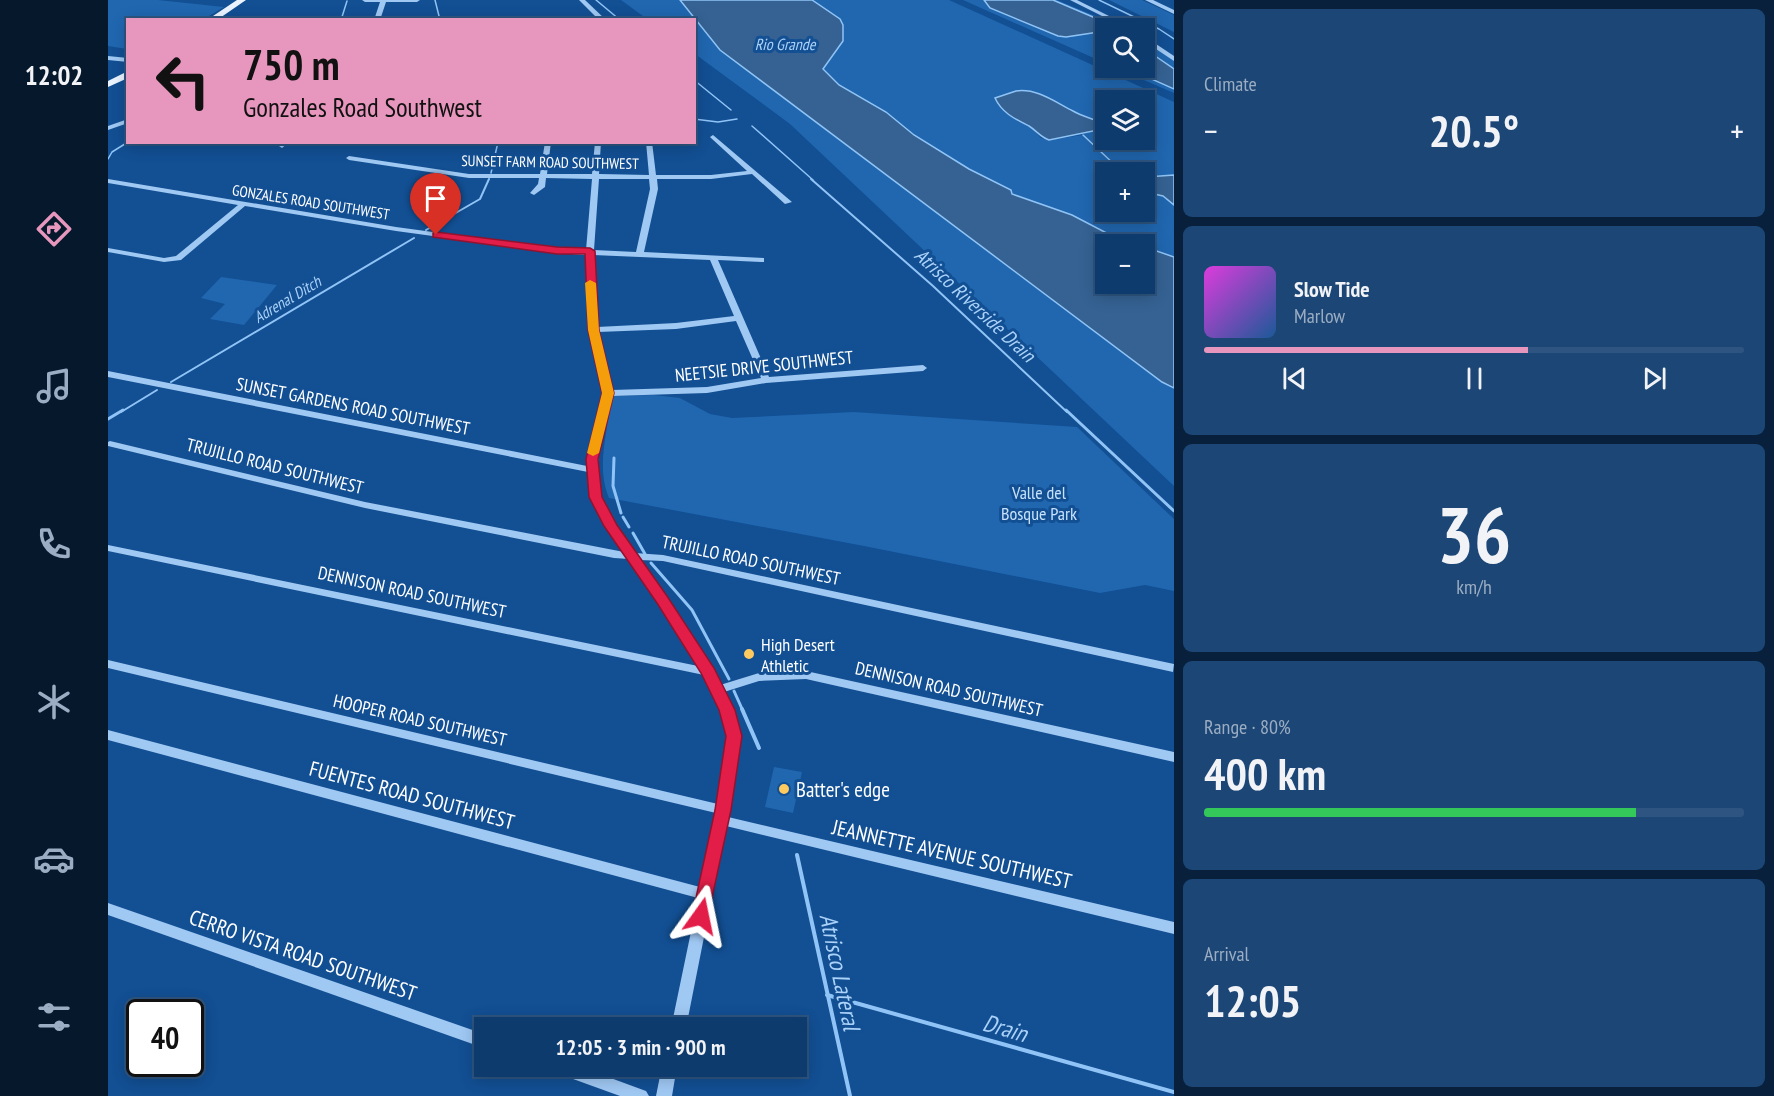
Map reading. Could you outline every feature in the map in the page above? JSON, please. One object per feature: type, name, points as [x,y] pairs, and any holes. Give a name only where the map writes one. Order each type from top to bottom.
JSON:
[{"type":"main road","points":[[214,18],[242,0]]},
{"type":"main road","points":[[108,84],[126,75]]},
{"type":"street","points":[[365,0],[417,0]]},
{"type":"street","points":[[582,0],[601,18]]},
{"type":"street","points":[[1073,0],[1110,18]]},
{"type":"street","points":[[1148,0],[1174,12]]},
{"type":"street","points":[[378,18],[383,1]]},
{"type":"street","points":[[1155,45],[1174,58]]},
{"type":"street","points":[[108,58],[126,60]]},
{"type":"street","points":[[108,129],[126,122]]},
{"type":"street","points":[[713,137],[788,202]]},
{"type":"street","points":[[534,193],[541,187],[548,144]]},
{"type":"street","points":[[598,144],[590,251],[593,330],[608,393],[591,470],[596,497],[602,512],[708,672],[727,710],[734,736],[722,815],[680,1017]]},
{"type":"street","points":[[640,254],[654,189],[650,144]]},
{"type":"street","name":"SUNSET FARM ROAD SOUTHWEST","points":[[349,158],[458,175],[711,177],[753,172]]},
{"type":"street","name":"GONZALES ROAD SOUTHWEST","points":[[108,181],[242,205],[436,235],[557,250],[761,260]]},
{"type":"street","points":[[108,250],[164,260],[178,258],[242,205]]},
{"type":"street","points":[[713,258],[766,380]]},
{"type":"street","points":[[593,330],[676,326],[738,318]]},
{"type":"street","name":"NEETSIE DRIVE SOUTHWEST","points":[[608,393],[680,393],[748,385],[766,380],[922,368]]},
{"type":"street","name":"SUNSET GARDENS ROAD SOUTHWEST","points":[[108,374],[591,470]]},
{"type":"street","name":"TRUJILLO ROAD SOUTHWEST","points":[[110,444],[364,505],[614,555],[663,558],[1173,668]]},
{"type":"street","name":"DENNISON ROAD SOUTHWEST","points":[[108,548],[708,672]]},
{"type":"street","name":"HOOPER ROAD SOUTHWEST","points":[[108,664],[722,815]]},
{"type":"street","name":"DENNISON ROAD SOUTHWEST","points":[[716,690],[759,677],[806,675],[1174,757]]},
{"type":"street","name":"FUENTES ROAD SOUTHWEST","points":[[108,735],[706,894]]},
{"type":"street","name":"JEANNETTE AVENUE SOUTHWEST","points":[[722,815],[1174,928]]},
{"type":"street","name":"CERRO VISTA ROAD SOUTHWEST","points":[[108,909],[474,1037]]},
{"type":"street","points":[[587,1077],[640,1096]]},
{"type":"street","points":[[664,1096],[668,1077]]},
{"type":"green space","points":[[108,0],[158,0],[224,7],[206,18],[126,18],[126,49],[108,46]]},
{"type":"green space","points":[[621,0],[680,0],[694,18],[646,18]]},
{"type":"green space","points":[[812,0],[949,0],[1095,66],[1095,78],[1121,78],[1148,90],[1095,90],[1095,120],[1075,113],[1034,91],[1000,95],[1017,121],[1031,127],[1041,138],[1049,140],[1083,135],[1095,126],[1095,150],[1155,150],[1155,93],[1174,102],[1174,175],[1155,178],[1155,162],[1095,162],[1095,222],[1155,222],[1155,194],[1163,196],[1174,205],[1174,257],[1155,250],[1155,234],[1108,234],[1072,215],[1012,194],[1011,190],[969,169],[914,135],[886,112],[839,85],[823,69],[833,56],[843,33],[840,21]]},
{"type":"green space","points":[[963,0],[1057,0],[1100,18],[1095,18],[1095,59]]},
{"type":"green space","points":[[1109,0],[1142,0],[1174,15],[1174,32],[1155,23],[1155,18],[1146,18]]},
{"type":"green space","points":[[696,20],[720,50],[1162,382],[1174,388],[1174,486],[790,124],[696,55]]},
{"type":"green space","points":[[1155,46],[1174,58],[1174,93],[1139,78],[1155,78]]},
{"type":"green space","points":[[221,277],[277,285],[244,325],[210,319],[225,304],[201,298]]},
{"type":"green space","name":"Valle del Bosque Park","points":[[654,395],[680,398],[710,414],[732,418],[854,412],[1077,427],[1174,519],[1174,591],[1145,585],[1100,593],[609,498],[603,473],[603,460],[611,396]]},
{"type":"green space","name":"Batter's edge","points":[[774,767],[802,772],[793,813],[765,807]]},
{"type":"water","name":"Rio Grande","points":[[680,0],[812,0],[840,19],[843,25],[843,41],[823,69],[839,85],[886,112],[914,135],[969,169],[1011,190],[1012,194],[1072,215],[1108,234],[1095,234],[1095,294],[1155,294],[1155,250],[1174,257],[1174,388],[1162,382],[720,50]]},
{"type":"water","points":[[984,0],[1053,0],[1095,18],[1095,33],[1058,36],[990,8]]},
{"type":"water","points":[[1155,56],[1174,69],[1174,89],[1149,78],[1155,78]]},
{"type":"water","points":[[1016,91],[1046,96],[1095,120],[1095,131],[1049,140],[1009,115],[995,98]]},
{"type":"water","points":[[1174,175],[1174,205],[1163,196],[1155,194],[1155,176]]},
{"type":"waterway","name":"Atrisco Lateral","points":[[435,0],[440,18]]},
{"type":"waterway","name":"Atrisco Riverside Drain","points":[[596,0],[618,18]]},
{"type":"waterway","points":[[1099,0],[1159,29],[1174,39]]},
{"type":"waterway","points":[[342,18],[347,1]]},
{"type":"waterway","name":"Atrisco Riverside Drain","points":[[696,82],[731,110]]},
{"type":"waterway","points":[[696,119],[718,122],[737,119]]},
{"type":"waterway","name":"Atrisco Riverside Drain","points":[[752,126],[813,180]]},
{"type":"waterway","points":[[1083,135],[1112,162]]},
{"type":"waterway","points":[[108,159],[112,152],[126,143]]},
{"type":"waterway","name":"Adrenal Ditch","points":[[491,173],[498,144]]},
{"type":"waterway","name":"Adrenal Ditch","points":[[426,230],[480,199],[489,179]]},
{"type":"waterway","name":"Atrisco Riverside Drain","points":[[811,179],[933,286],[1067,412]]},
{"type":"waterway","name":"Adrenal Ditch","points":[[171,382],[414,238]]},
{"type":"waterway","name":"Adrenal Ditch","points":[[121,412],[157,390]]},
{"type":"waterway","name":"Adrenal Ditch","points":[[108,419],[123,410]]},
{"type":"waterway","name":"Atrisco Riverside Drain","points":[[1066,410],[1174,511]]},
{"type":"waterway","name":"Atrisco Lateral","points":[[614,458],[613,486],[621,513]]},
{"type":"waterway","name":"Atrisco Lateral","points":[[623,517],[629,527]]},
{"type":"waterway","name":"Atrisco Lateral","points":[[633,533],[645,554]]},
{"type":"waterway","name":"Atrisco Lateral","points":[[651,563],[692,610],[729,679]]},
{"type":"waterway","name":"Atrisco Lateral","points":[[734,691],[743,711]]},
{"type":"waterway","name":"Atrisco Lateral","points":[[742,709],[759,748]]},
{"type":"waterway","name":"Atrisco Lateral","points":[[797,855],[828,995]]},
{"type":"waterway","name":"Drain","points":[[828,995],[1174,1092]]},
{"type":"waterway","name":"Atrisco Lateral","points":[[828,995],[850,1096]]},
{"type":"slow traffic","points":[[590,283],[593,330],[608,393],[607,405],[593,453]]},
{"type":"place","name":"High Desert Athletic","points":[[749,654]]},
{"type":"place","name":"Batter's edge","points":[[784,789]]},
{"type":"route","points":[[436,235],[557,250],[590,251],[593,330],[608,393],[607,405],[592,459],[591,470],[596,497],[602,512],[708,672],[727,710],[734,736],[723,810],[701,916]]}]
